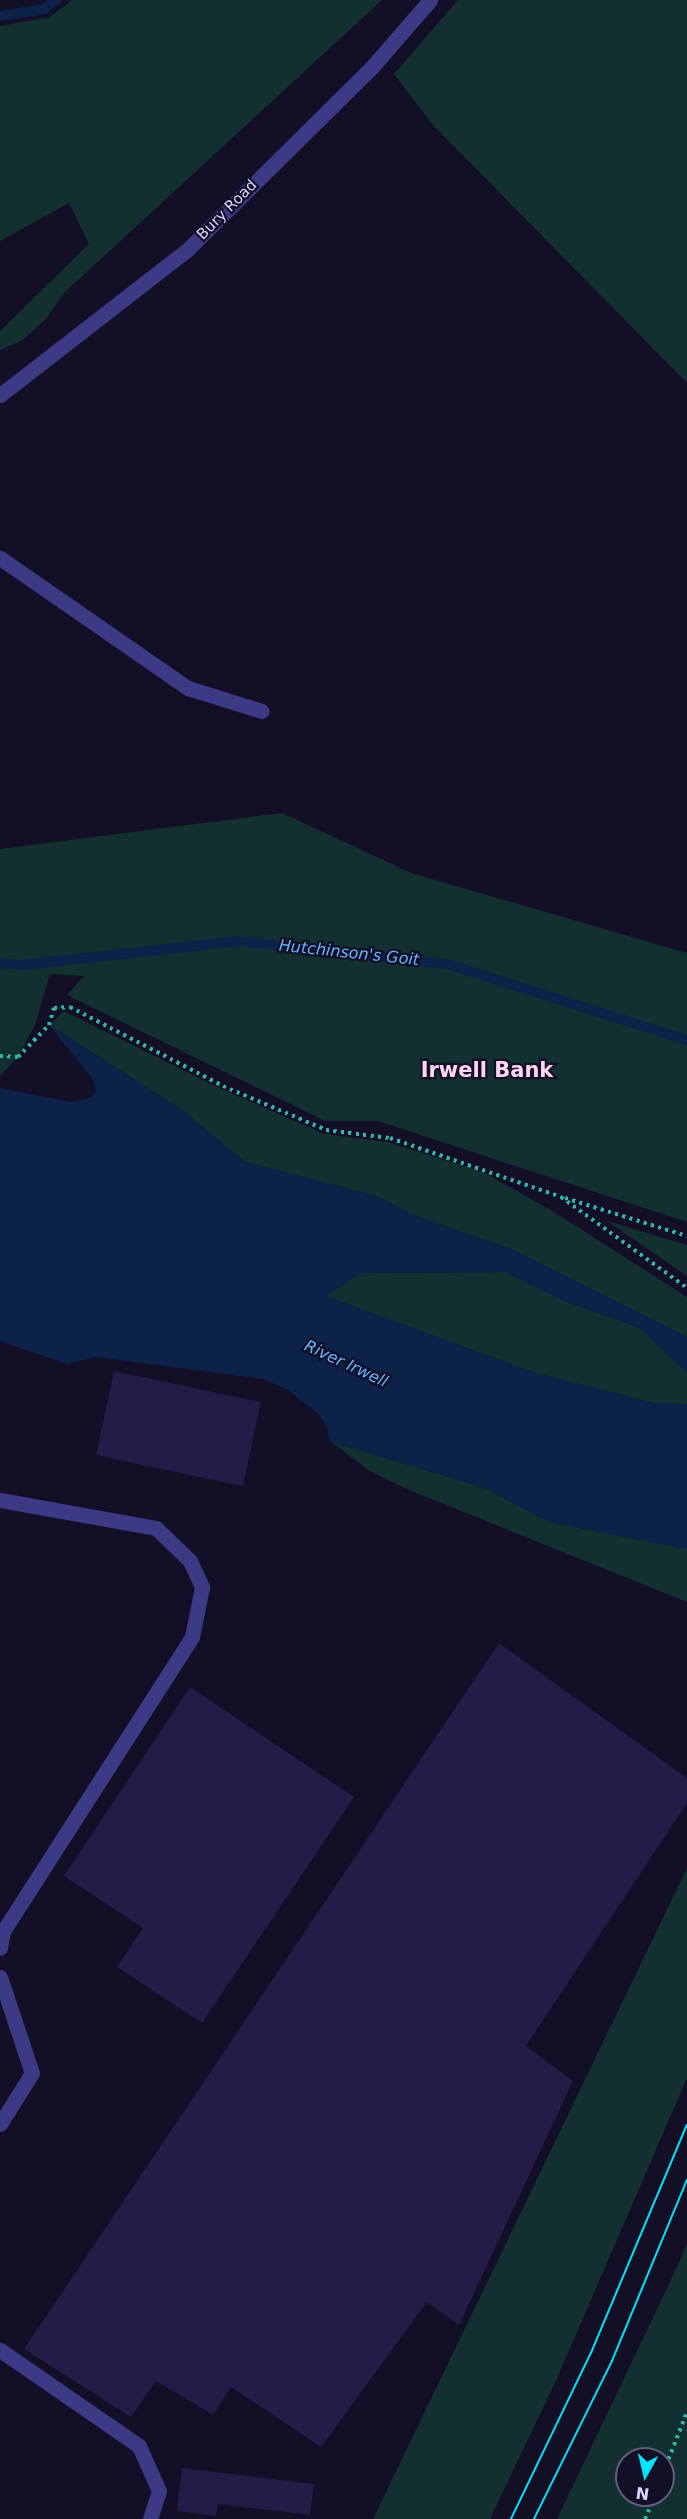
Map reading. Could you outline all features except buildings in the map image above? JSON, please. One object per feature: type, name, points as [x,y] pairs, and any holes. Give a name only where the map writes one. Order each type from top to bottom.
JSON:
[{"type":"street","name":"Bury Road","points":[[0,395],[188,249],[372,68],[430,0]]},
{"type":"street","points":[[0,558],[188,688],[262,711]]},
{"type":"street","points":[[0,1500],[156,1528],[190,1561],[202,1587],[192,1637],[1,1930],[0,1948]]},
{"type":"street","points":[[0,1977],[32,2073],[0,2124]]},
{"type":"street","points":[[0,2350],[139,2446],[159,2491],[150,2519]]},
{"type":"path","points":[[0,1056],[18,1057],[49,1024],[54,1008],[70,1006],[223,1086],[326,1130],[390,1138],[561,1197],[687,1236]]},
{"type":"path","points":[[561,1197],[687,1288]]},
{"type":"path","points":[[673,2447],[687,2412]]},
{"type":"green space","points":[[72,0],[382,0],[65,292],[46,319],[21,341],[0,350],[0,331],[89,244],[69,203],[0,241],[0,26],[50,17]]},
{"type":"green space","points":[[458,0],[687,0],[687,383],[432,124],[394,74]]},
{"type":"green space","points":[[282,813],[411,873],[687,953],[687,1222],[378,1121],[325,1121],[67,995],[84,976],[50,974],[35,1025],[18,1057],[0,1076],[0,849]]},
{"type":"green space","points":[[64,1011],[211,1084],[324,1134],[388,1142],[483,1172],[554,1212],[687,1297],[687,1337],[511,1249],[413,1215],[376,1196],[245,1162],[182,1110],[49,1025]]},
{"type":"green space","points":[[607,1221],[687,1245],[687,1276]]},
{"type":"green space","points":[[505,1272],[565,1301],[640,1328],[687,1373],[687,1404],[653,1403],[535,1373],[325,1296],[361,1273]]},
{"type":"green space","points":[[330,1441],[485,1488],[549,1522],[687,1549],[687,1602],[409,1490],[370,1471]]},
{"type":"green space","points":[[687,1868],[687,2078],[555,2383],[490,2519],[373,2519]]},
{"type":"green space","points":[[687,2243],[687,2519],[557,2519],[678,2265]]},
{"type":"water","name":"River Irwell","points":[[49,1025],[182,1110],[245,1162],[376,1196],[413,1215],[511,1249],[687,1337],[687,1373],[640,1328],[565,1301],[505,1272],[361,1273],[326,1296],[535,1373],[653,1403],[687,1404],[687,1549],[549,1522],[485,1488],[330,1441],[326,1425],[318,1414],[288,1390],[263,1379],[94,1357],[67,1364],[0,1341],[0,1088],[71,1102],[92,1097],[96,1091],[94,1081]]},
{"type":"waterway","name":"Hutchinson's Goit","points":[[0,16],[44,9],[56,0]]},
{"type":"waterway","name":"Hutchinson's Goit","points":[[0,963],[22,965],[238,941],[447,964],[687,1040]]},
{"type":"tram line","points":[[511,2519],[591,2353],[687,2125]]},
{"type":"tram line","points":[[534,2519],[612,2361],[687,2180]]},
{"type":"district","name":"Irwell Bank","points":[[487,1070]]}]
